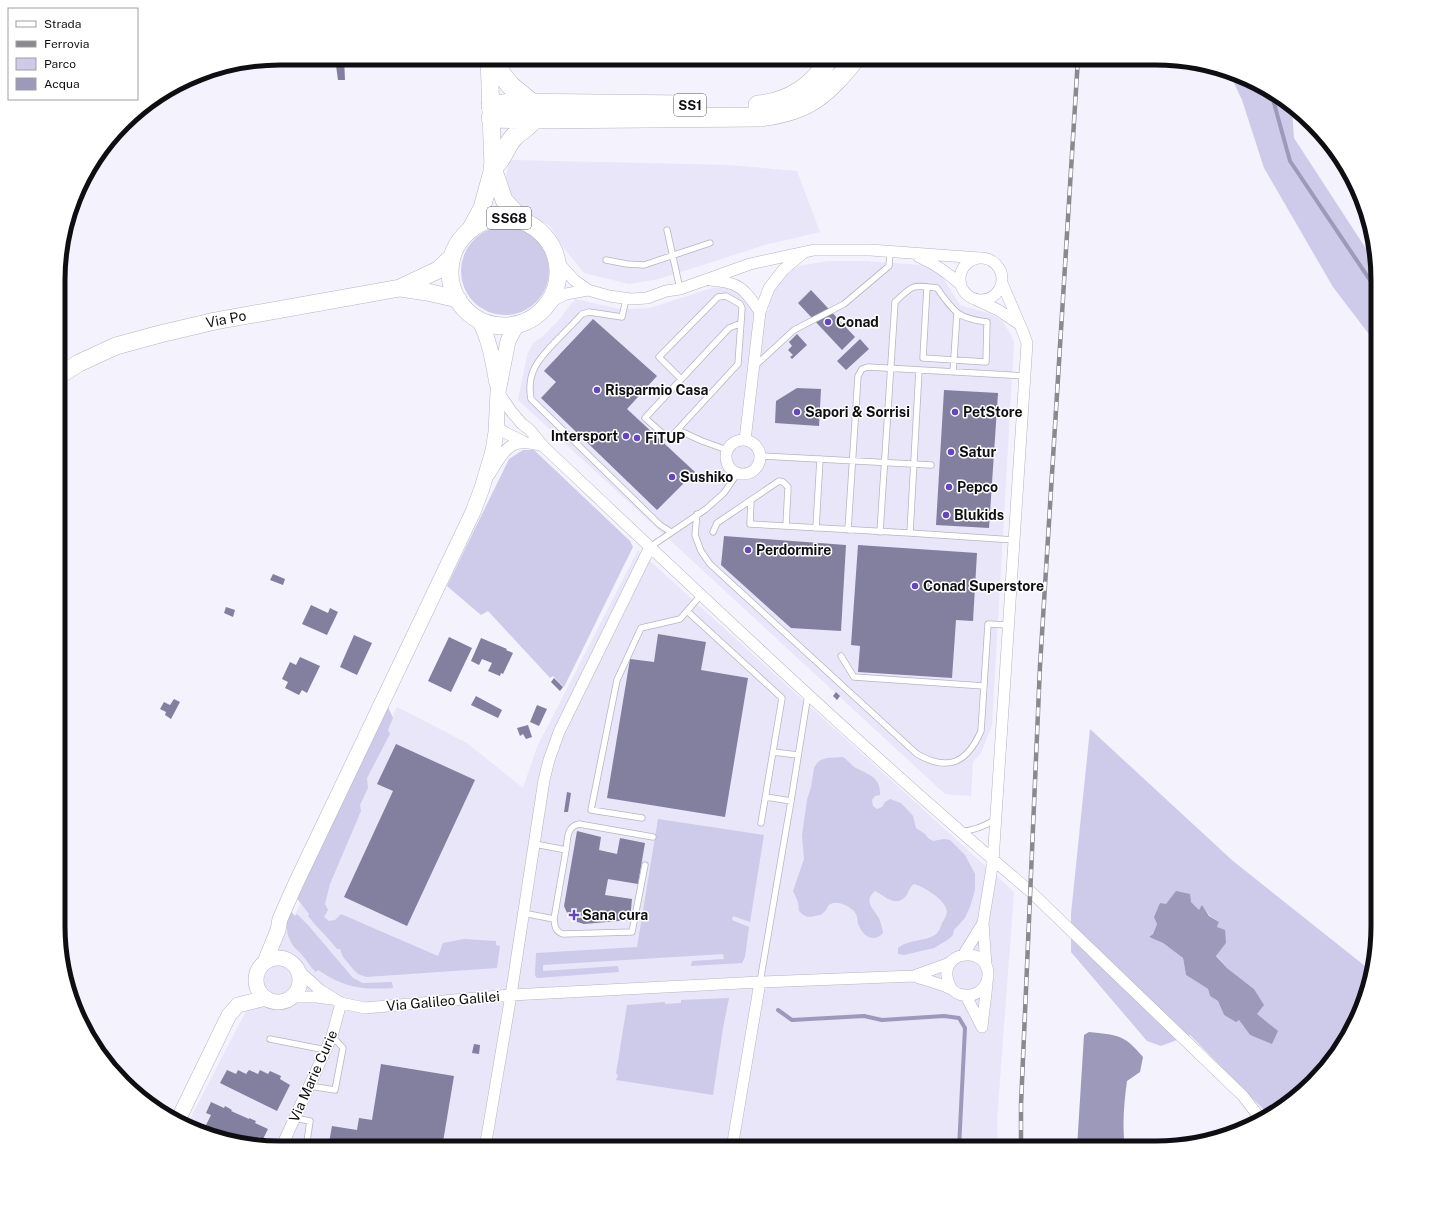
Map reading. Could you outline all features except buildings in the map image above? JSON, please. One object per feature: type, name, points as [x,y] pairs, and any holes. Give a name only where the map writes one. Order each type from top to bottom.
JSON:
[{"type":"highway","points":[[497,65],[502,75],[533,111]]},
{"type":"highway","name":"SS1","points":[[533,111],[759,105],[779,101],[796,94],[817,76],[824,65]]},
{"type":"highway","points":[[491,112],[510,103],[533,111],[760,117],[776,115],[794,110],[820,97],[835,83],[850,65]]},
{"type":"highway","points":[[493,168],[513,138],[530,125],[533,111]]},
{"type":"main road","name":"SS68","points":[[489,65],[493,168],[504,200],[522,220]]},
{"type":"main road","name":"SS68","points":[[470,230],[482,208],[493,168]]},
{"type":"main road","name":"SS68","points":[[500,218],[522,220],[541,232],[554,250],[558,272],[554,294],[541,311],[532,318],[517,324],[500,326],[491,324],[480,320],[467,311],[458,299],[450,279],[452,257],[462,238],[479,224],[500,218]]},
{"type":"main road","name":"Via Po","points":[[65,372],[79,363],[116,346],[160,334],[215,321],[400,288],[438,270],[452,257]]},
{"type":"main road","name":"Via Po","points":[[400,288],[458,299]]},
{"type":"main road","name":"SS68","points":[[480,320],[490,346],[498,392]]},
{"type":"main road","name":"SS68","points":[[266,998],[261,993],[256,980],[257,974],[265,962],[278,930],[280,919],[296,882],[441,578],[484,484],[493,451],[498,392],[508,341],[517,324]]},
{"type":"main road","points":[[180,1116],[229,1015],[238,1005],[266,998],[279,1002],[292,997],[297,992],[300,986],[301,978],[295,966],[280,944],[278,930]]},
{"type":"main road","points":[[265,962],[271,958],[278,957],[285,958],[295,966]]},
{"type":"street","points":[[557,261],[574,280],[588,290],[626,299],[648,298],[666,291],[680,289],[750,264],[814,250],[870,250],[980,258],[991,260],[999,267],[1002,283],[1019,325],[1024,332],[1026,343],[993,861],[983,923],[986,966],[988,974],[982,1027],[966,996]]},
{"type":"street","points":[[746,440],[760,312],[769,288],[783,270],[804,253]]},
{"type":"street","points":[[908,253],[932,262],[950,274],[961,285],[967,295],[998,310],[1019,325]]},
{"type":"street","points":[[961,285],[960,274],[965,265],[974,259],[980,258]]},
{"type":"street","points":[[704,280],[727,281],[737,285],[751,299],[760,312]]},
{"type":"street","points":[[977,299],[988,299],[997,293],[1002,283]]},
{"type":"street","points":[[548,303],[566,294],[588,290]]},
{"type":"street","points":[[498,392],[511,411],[522,424],[530,430],[543,446],[808,694],[1036,898],[1243,1096],[1258,1115]]},
{"type":"street","points":[[496,427],[511,423],[522,424]]},
{"type":"street","points":[[496,427],[510,436],[524,442],[543,446]]},
{"type":"street","points":[[746,440],[756,445],[760,456],[758,467],[754,471],[743,475],[737,474],[732,471],[726,462],[727,450],[734,442],[746,440]]},
{"type":"street","points":[[484,484],[498,460],[510,447],[519,442],[524,442]]},
{"type":"street","points":[[650,547],[559,732],[549,760],[544,780],[511,995],[760,982],[914,976],[950,963]]},
{"type":"street","points":[[964,954],[983,923]]},
{"type":"street","points":[[950,988],[946,980],[946,971],[950,963],[956,957],[964,954],[973,955],[981,959],[986,966]]},
{"type":"street","points":[[295,966],[320,990],[338,1002]]},
{"type":"street","points":[[914,976],[950,988],[957,994],[966,996],[974,995],[982,990],[987,983]]},
{"type":"street","points":[[733,1141],[760,982]]},
{"type":"street","name":"Via Galileo Galilei","points":[[338,1002],[365,1008],[511,995],[486,1141]]},
{"type":"street","points":[[292,997],[317,997],[338,1002]]},
{"type":"street","name":"Via Marie Curie","points":[[284,1141],[332,1036],[338,1002]]},
{"type":"lane","points":[[667,230],[680,289]]},
{"type":"lane","points":[[606,260],[627,264],[644,264],[710,243]]},
{"type":"lane","points":[[753,367],[794,330],[844,304],[855,295],[889,266],[890,252]]},
{"type":"lane","points":[[880,532],[895,302],[909,289],[916,285],[937,288],[948,304],[961,317],[987,322],[986,362],[922,358],[927,287]]},
{"type":"lane","points":[[681,379],[659,357],[718,297],[726,296],[740,304],[742,308],[741,323],[738,364],[669,439],[645,418],[729,328],[741,323]]},
{"type":"lane","points":[[626,299],[622,317],[605,313],[589,312],[582,314],[539,360],[530,380],[529,389],[531,399],[660,525],[671,532]]},
{"type":"lane","points":[[953,372],[957,313]]},
{"type":"lane","points":[[848,530],[858,376],[862,369],[868,367],[1025,376]]},
{"type":"lane","points":[[910,533],[919,370]]},
{"type":"lane","points":[[678,430],[727,450]]},
{"type":"lane","points":[[760,456],[931,465]]},
{"type":"lane","points":[[816,528],[820,459]]},
{"type":"lane","points":[[650,547],[724,493],[737,474]]},
{"type":"lane","points":[[713,532],[717,523],[779,481],[786,484],[788,487],[786,526]]},
{"type":"lane","points":[[751,500],[750,524],[1014,540]]},
{"type":"lane","points":[[697,514],[694,535],[701,551],[710,564],[917,754],[929,761],[950,763],[963,757],[972,750],[981,731],[988,624],[1008,625]]},
{"type":"lane","points":[[642,818],[591,810],[617,680],[641,628],[680,619],[701,595]]},
{"type":"lane","points":[[687,611],[782,698],[761,823]]},
{"type":"lane","points":[[841,656],[854,677],[984,686]]},
{"type":"lane","points":[[760,982],[808,694]]},
{"type":"lane","points":[[773,752],[798,754]]},
{"type":"lane","points":[[766,797],[791,801]]},
{"type":"lane","points":[[960,831],[968,831],[983,827],[996,819]]},
{"type":"lane","points":[[645,865],[632,932],[564,934],[555,929],[554,919],[569,830],[574,825],[579,824],[653,837]]},
{"type":"lane","points":[[535,844],[566,850]]},
{"type":"lane","points":[[523,913],[554,919]]},
{"type":"lane","points":[[309,1086],[335,1090],[343,1048],[332,1036]]},
{"type":"lane","points":[[270,1039],[326,1050]]},
{"type":"lane","points":[[294,1118],[310,1121],[307,1141]]},
{"type":"shaded area","points":[[510,160],[729,165],[797,171],[820,232],[765,245],[659,279],[629,284],[584,273],[563,247],[550,226],[524,210],[509,191],[506,176]]},
{"type":"shaded area","points":[[828,261],[863,261],[922,265],[932,268],[940,273],[960,305],[991,314],[1002,321],[1014,342],[992,725],[981,753],[973,762],[971,796],[945,794],[518,400],[527,355],[533,343],[542,337],[558,321],[575,299],[620,309],[650,308],[712,288],[723,287],[734,288],[745,296],[752,309],[768,311],[776,285],[787,274],[799,266]]},
{"type":"shaded area","points":[[638,550],[1014,892],[997,1119],[998,1141],[266,1141],[225,1134],[189,1121],[276,953],[397,707],[467,743],[523,788],[537,747]]},
{"type":"green space","points":[[1231,78],[1251,87],[1292,113],[1294,138],[1369,254],[1371,266],[1371,337],[1333,287],[1264,168],[1242,100]]},
{"type":"green space","points":[[505,227],[522,230],[536,240],[546,254],[549,271],[546,288],[536,302],[522,312],[505,315],[488,312],[474,302],[464,288],[461,271],[464,254],[474,240],[488,230]]},
{"type":"green space","points":[[523,450],[534,450],[630,541],[633,547],[564,687],[553,676],[550,678],[488,611],[481,615],[447,586],[509,459]]},
{"type":"green space","points":[[387,705],[393,718],[388,730],[390,734],[367,778],[368,788],[360,805],[361,811],[330,884],[325,904],[328,910],[324,917],[329,921],[335,920],[341,914],[438,956],[443,943],[464,939],[496,941],[496,945],[500,946],[497,968],[366,977],[358,974],[353,969],[343,957],[340,949],[337,949],[311,920],[308,916],[309,914],[295,896]]},
{"type":"green space","points":[[1090,729],[1233,861],[1367,968],[1355,1008],[1349,1021],[1327,1057],[1298,1088],[1265,1111],[1190,1035],[1161,1046],[1147,1041],[1071,952],[1071,914]],"holes":[[[1191,902],[1199,911],[1202,906],[1210,916],[1219,922],[1217,927],[1226,943],[1216,955],[1227,968],[1254,989],[1257,1014],[1272,1043],[1250,1035],[1239,1020],[1224,1015],[1218,1001],[1210,996],[1208,989],[1186,975],[1183,958],[1163,943],[1149,937],[1153,934],[1157,924]]]},
{"type":"green space","points":[[843,757],[853,766],[871,776],[878,783],[880,795],[875,796],[872,800],[873,806],[877,809],[882,807],[885,802],[890,799],[901,803],[913,816],[916,828],[933,841],[944,839],[950,840],[965,855],[975,874],[975,890],[965,918],[954,930],[953,935],[949,939],[934,948],[904,955],[898,954],[898,948],[902,945],[932,937],[936,934],[940,929],[947,913],[942,902],[938,898],[914,884],[905,897],[901,900],[890,900],[875,891],[871,895],[869,901],[879,918],[883,933],[876,938],[866,936],[858,925],[857,916],[855,913],[851,908],[843,904],[831,904],[822,914],[808,917],[799,911],[798,902],[793,891],[804,859],[802,835],[807,800],[814,768],[821,760]]},
{"type":"green space","points":[[658,819],[764,835],[750,922],[733,916],[732,920],[749,927],[745,957],[742,963],[691,966],[692,961],[724,959],[723,954],[543,965],[543,971],[618,966],[619,972],[537,978],[535,975],[536,953],[637,947]]},
{"type":"green space","points":[[289,909],[295,916],[297,914],[308,925],[353,978],[363,983],[392,982],[393,988],[363,988],[337,981],[318,970],[316,972],[289,939],[287,919]]},
{"type":"green space","points":[[729,998],[713,1095],[616,1080],[618,1075],[616,1074],[627,1005],[665,1002],[665,1004],[681,1003],[681,1000]]},
{"type":"water","points":[[1176,891],[1190,894],[1191,902],[1199,910],[1202,905],[1209,916],[1219,922],[1217,927],[1225,930],[1226,943],[1216,956],[1227,968],[1254,989],[1264,1005],[1257,1014],[1278,1031],[1272,1044],[1250,1035],[1239,1020],[1236,1022],[1224,1015],[1218,1001],[1210,996],[1208,989],[1186,975],[1183,958],[1163,943],[1149,937],[1153,934],[1157,924],[1154,917],[1160,903],[1166,904]]},
{"type":"water","points":[[1089,1032],[1119,1037],[1136,1049],[1143,1057],[1140,1072],[1127,1081],[1124,1114],[1125,1141],[1077,1141],[1084,1035]]},
{"type":"waterway","points":[[1273,100],[1290,161],[1371,282]]},
{"type":"waterway","points":[[778,1010],[792,1020],[864,1016],[882,1020],[944,1016],[959,1018],[965,1028],[959,1141]]},
{"type":"railway","points":[[1021,1141],[1021,1105],[1040,666],[1078,65]]},
{"type":"place","name":"Conad","points":[[828,322]]},
{"type":"place","name":"Risparmio Casa","points":[[597,390]]},
{"type":"place","name":"Sapori & Sorrisi","points":[[797,412]]},
{"type":"place","name":"PetStore","points":[[955,412]]},
{"type":"place","name":"Intersport","points":[[626,436]]},
{"type":"place","name":"FiTUP","points":[[637,438]]},
{"type":"place","name":"Satur","points":[[951,452]]},
{"type":"place","name":"Sushiko","points":[[672,477]]},
{"type":"place","name":"Pepco","points":[[949,487]]},
{"type":"place","name":"Blukids","points":[[946,515]]},
{"type":"place","name":"Perdormire","points":[[748,550]]},
{"type":"place","name":"Conad Superstore","points":[[915,586]]},
{"type":"place","name":"Sana cura","points":[[574,915]]}]
